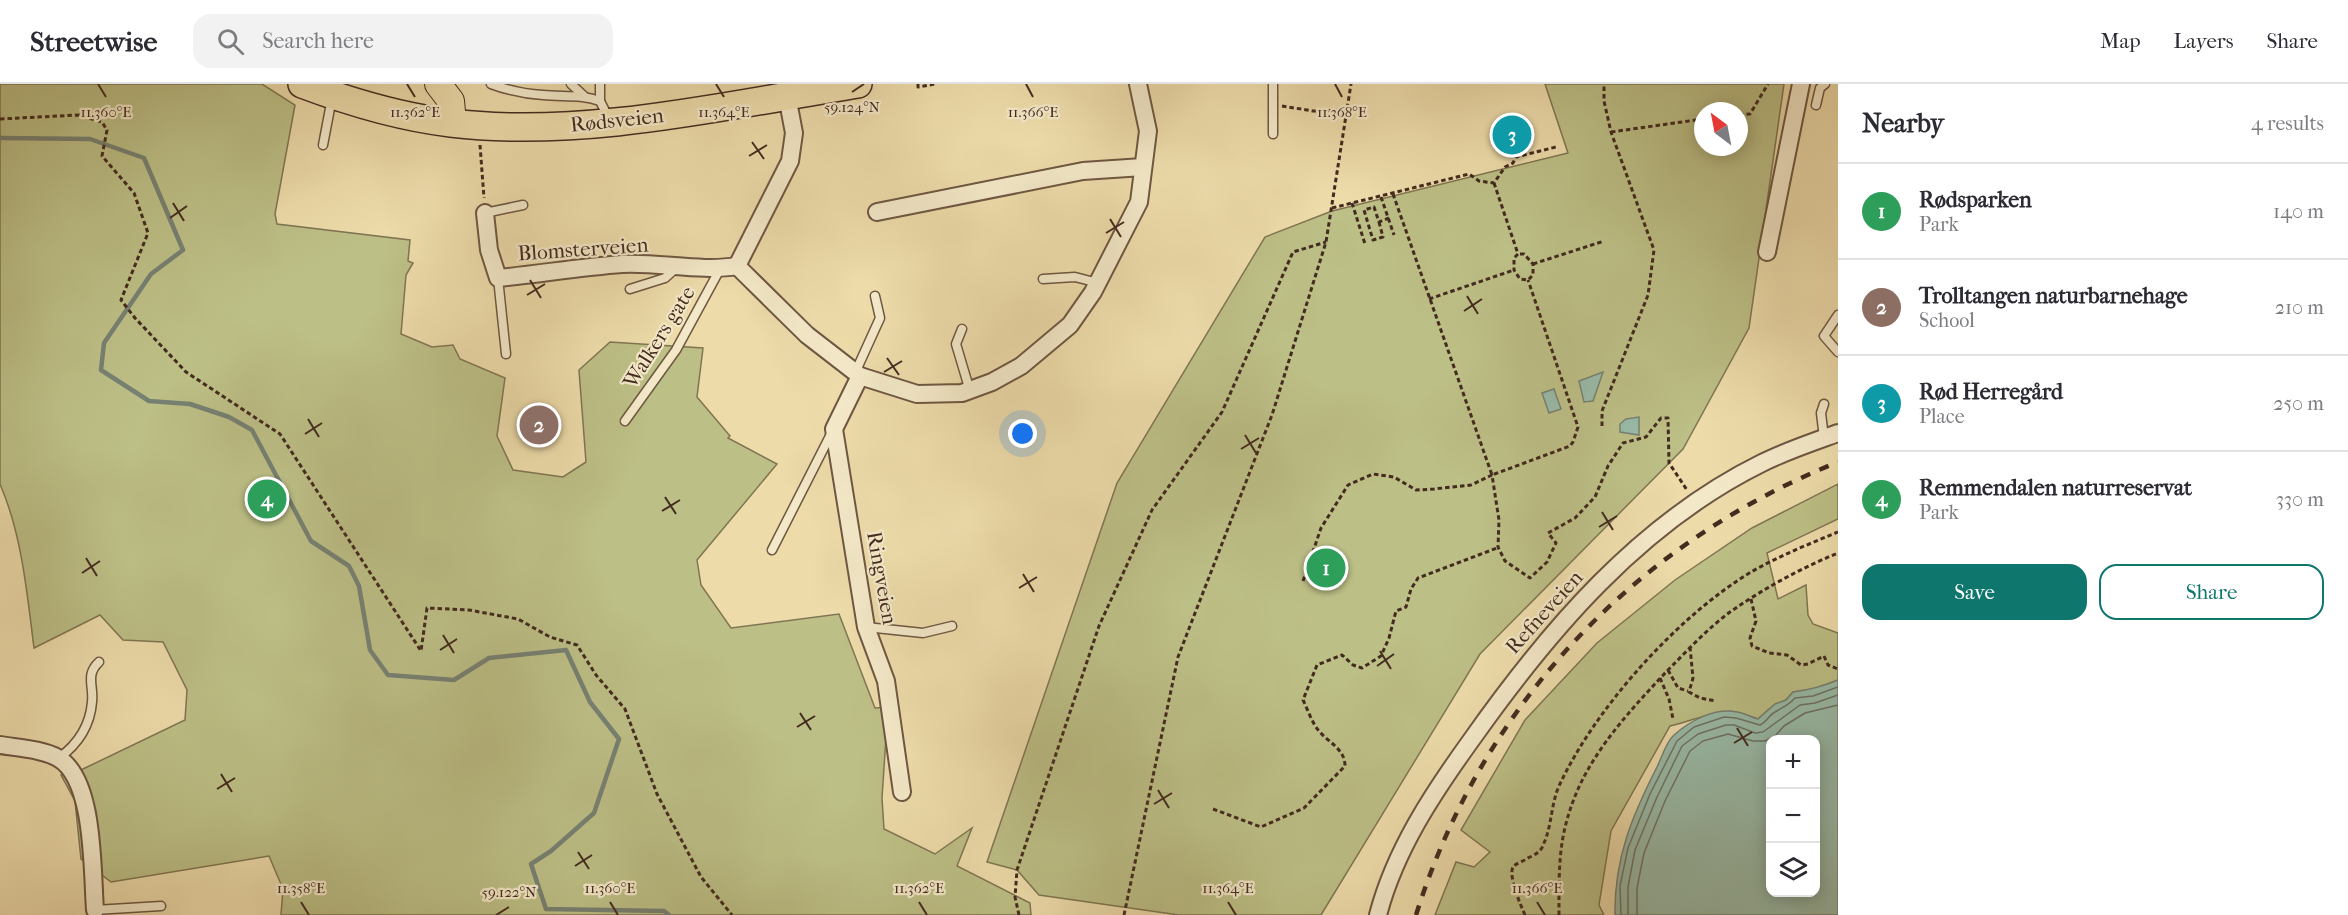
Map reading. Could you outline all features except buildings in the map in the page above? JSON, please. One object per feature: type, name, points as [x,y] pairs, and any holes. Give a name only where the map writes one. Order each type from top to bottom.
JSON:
[{"type":"highway","name":"Rødsveien","points":[[302,84],[366,106],[424,119],[537,128],[605,112],[787,96],[858,84]]},
{"type":"main road","points":[[424,119],[434,85],[451,101],[466,124]]},
{"type":"street","points":[[787,96],[794,133],[790,162],[737,267],[807,335],[858,375],[917,394],[970,392],[1021,366],[1066,328],[1098,283],[1139,202],[1148,131],[1138,84]]},
{"type":"street","points":[[1767,252],[1800,84]]},
{"type":"street","points":[[877,212],[1083,171],[1143,166]]},
{"type":"street","name":"Blomsterveien","points":[[485,213],[489,250],[498,278],[623,264],[720,269],[737,267]]},
{"type":"street","points":[[834,429],[858,375]]},
{"type":"street","name":"Ringveien","points":[[834,429],[866,627],[886,681],[902,792]]},
{"type":"street","name":"Refneveien","points":[[1378,915],[1403,850],[1428,803],[1515,678],[1573,609],[1655,532],[1696,502],[1762,463],[1831,435]]},
{"type":"street","points":[[0,745],[46,753],[59,758],[78,779],[87,805],[95,912]]},
{"type":"lane","points":[[491,84],[507,90],[543,96],[584,96]]},
{"type":"lane","points":[[571,84],[605,112]]},
{"type":"lane","points":[[600,84],[605,112]]},
{"type":"lane","points":[[1273,84],[1273,134]]},
{"type":"lane","points":[[1816,105],[1820,88],[1825,84]]},
{"type":"lane","points":[[323,145],[332,95]]},
{"type":"lane","points":[[485,213],[523,205]]},
{"type":"lane","points":[[630,289],[665,278],[678,266]]},
{"type":"lane","name":"Walkers gate","points":[[625,421],[676,350],[720,269]]},
{"type":"lane","points":[[1042,279],[1075,277],[1098,283]]},
{"type":"lane","points":[[498,278],[506,354]]},
{"type":"lane","points":[[858,375],[880,318],[875,296]]},
{"type":"lane","points":[[1838,315],[1824,336],[1838,352]]},
{"type":"lane","points":[[962,330],[956,344],[970,392]]},
{"type":"lane","points":[[1824,404],[1821,413],[1831,435]]},
{"type":"lane","points":[[772,550],[834,429]]},
{"type":"lane","points":[[866,627],[922,633],[952,626]]},
{"type":"lane","points":[[59,758],[73,747],[89,719],[93,700],[89,678],[93,668],[99,662]]},
{"type":"lane","points":[[95,912],[161,906]]},
{"type":"path","points":[[918,84],[918,87],[934,84]]},
{"type":"path","points":[[1124,915],[1178,657],[1272,415],[1326,242],[1351,84]]},
{"type":"path","points":[[1602,426],[1602,411],[1648,295],[1654,250],[1611,132],[1604,101],[1604,84]]},
{"type":"path","points":[[1748,114],[1768,84]]},
{"type":"path","points":[[1272,105],[1313,111],[1348,110]]},
{"type":"path","points":[[0,119],[78,115],[102,122],[107,130],[102,156],[134,193],[148,233],[121,300],[135,318],[186,372],[280,434],[421,651],[427,608],[469,610],[518,619],[550,637],[577,645],[596,675],[625,709],[657,794],[700,877],[732,915]]},
{"type":"path","points":[[1611,132],[1694,120]]},
{"type":"path","points":[[466,124],[485,213]]},
{"type":"path","points":[[1494,183],[1505,167],[1513,163],[1516,157],[1556,147]]},
{"type":"path","points":[[1332,208],[1353,205],[1469,174],[1479,181],[1494,183]]},
{"type":"path","points":[[1494,183],[1518,254]]},
{"type":"path","points":[[1393,194],[1492,475],[1499,520],[1498,547],[1505,561],[1530,578],[1547,562],[1556,543],[1548,533],[1575,518],[1595,497],[1608,466],[1623,443],[1646,437],[1661,418],[1668,418],[1669,463],[1690,496]]},
{"type":"path","points":[[1364,210],[1373,240],[1383,237],[1374,207],[1379,197]]},
{"type":"path","points":[[1379,197],[1394,235]]},
{"type":"path","points":[[1353,205],[1364,210],[1374,207]]},
{"type":"path","points":[[1353,205],[1365,244]]},
{"type":"path","points":[[1360,227],[1377,217]]},
{"type":"path","points":[[1379,222],[1389,219]]},
{"type":"path","points":[[1370,230],[1380,227]]},
{"type":"path","points":[[1533,264],[1604,241]]},
{"type":"path","points":[[1019,915],[1015,897],[1017,870],[1099,626],[1137,542],[1152,510],[1222,412],[1293,252],[1326,242]]},
{"type":"path","points":[[1518,254],[1524,254],[1533,264],[1533,275],[1528,280],[1520,279],[1514,270],[1514,258],[1518,254]]},
{"type":"path","points":[[1430,298],[1514,270]]},
{"type":"path","points":[[1303,581],[1321,528],[1348,485],[1373,474],[1394,477],[1416,490],[1471,485],[1570,446],[1573,442],[1578,427],[1528,280]]},
{"type":"path","points":[[1525,915],[1515,891],[1512,870],[1514,866],[1536,854],[1544,845],[1558,789],[1571,762],[1629,681],[1664,643],[1708,603],[1751,572],[1838,532]]},
{"type":"path","points":[[1213,809],[1261,827],[1304,808],[1345,766],[1345,759],[1340,750],[1318,731],[1303,700],[1317,665],[1342,655],[1353,665],[1362,668],[1381,656],[1389,638],[1396,611],[1406,607],[1411,589],[1418,578],[1498,547]]},
{"type":"path","points":[[1559,915],[1559,864],[1566,820],[1579,786],[1599,749],[1660,678],[1690,647],[1729,613],[1838,553]]},
{"type":"path","points":[[1751,599],[1756,621],[1750,638],[1752,646],[1770,653],[1787,655],[1801,664],[1808,664],[1824,656],[1828,665],[1838,669]]},
{"type":"path","points":[[1689,692],[1693,678],[1690,647]]},
{"type":"path","points":[[1668,670],[1678,688],[1700,698],[1716,701]]},
{"type":"path","points":[[1660,678],[1669,699],[1673,719]]},
{"type":"green space","points":[[0,84],[262,84],[295,105],[275,214],[277,224],[410,240],[408,261],[413,263],[406,275],[401,334],[432,347],[453,345],[460,359],[505,378],[497,436],[513,470],[563,477],[586,462],[579,370],[610,342],[703,348],[697,397],[730,436],[728,438],[777,464],[697,560],[701,585],[731,628],[839,614],[875,708],[888,707],[882,798],[884,829],[935,854],[972,828],[957,866],[1030,903],[1031,915],[281,915],[283,889],[269,856],[111,882],[81,859],[75,801],[61,775],[83,769],[185,720],[187,690],[163,642],[123,640],[100,615],[34,648],[19,544],[0,484]]},
{"type":"green space","points":[[1545,84],[1784,84],[1749,328],[1683,449],[1480,654],[1321,915],[1179,915],[1039,895],[1017,870],[987,862],[1117,483],[1265,237],[1332,211],[1568,153]]},
{"type":"green space","points":[[1838,484],[1838,519],[1767,553],[1778,599],[1806,585],[1808,615],[1813,624],[1838,633],[1838,680],[1812,690],[1793,692],[1786,700],[1769,709],[1758,719],[1741,713],[1728,712],[1711,714],[1670,726],[1611,831],[1599,905],[1604,915],[1435,915],[1456,862],[1474,867],[1490,852],[1461,830],[1525,720],[1597,643],[1675,580],[1752,528]]},
{"type":"water","points":[[1603,372],[1593,401],[1584,402],[1579,381]]},
{"type":"water","points":[[1554,389],[1561,409],[1549,413],[1542,393]]},
{"type":"water","points":[[1639,417],[1639,435],[1620,432],[1620,424],[1626,419]]},
{"type":"water","points":[[1838,680],[1838,915],[1615,915],[1615,895],[1626,838],[1671,738],[1695,720],[1712,713],[1729,711],[1758,719],[1775,704],[1786,700],[1793,692],[1816,688]]},
{"type":"waterway","points":[[0,138],[90,139],[144,158],[183,250],[151,274],[104,343],[101,370],[149,401],[190,404],[229,417],[252,430],[311,541],[349,566],[359,586],[370,650],[388,675],[454,680],[489,658],[566,650],[590,702],[619,739],[594,813],[551,851],[531,864],[546,909],[664,911],[669,915]]},
{"type":"railway","points":[[1416,915],[1445,839],[1481,767],[1525,701],[1575,640],[1632,586],[1695,538],[1764,496],[1838,462]]},
{"type":"place","name":"Rød Herregård","points":[[1512,135]]},
{"type":"place","name":"Trolltangen naturbarnehage","points":[[539,425]]},
{"type":"place","name":"Remmendalen naturreservat","points":[[267,499]]},
{"type":"place","name":"Rødsparken","points":[[1326,568]]}]
